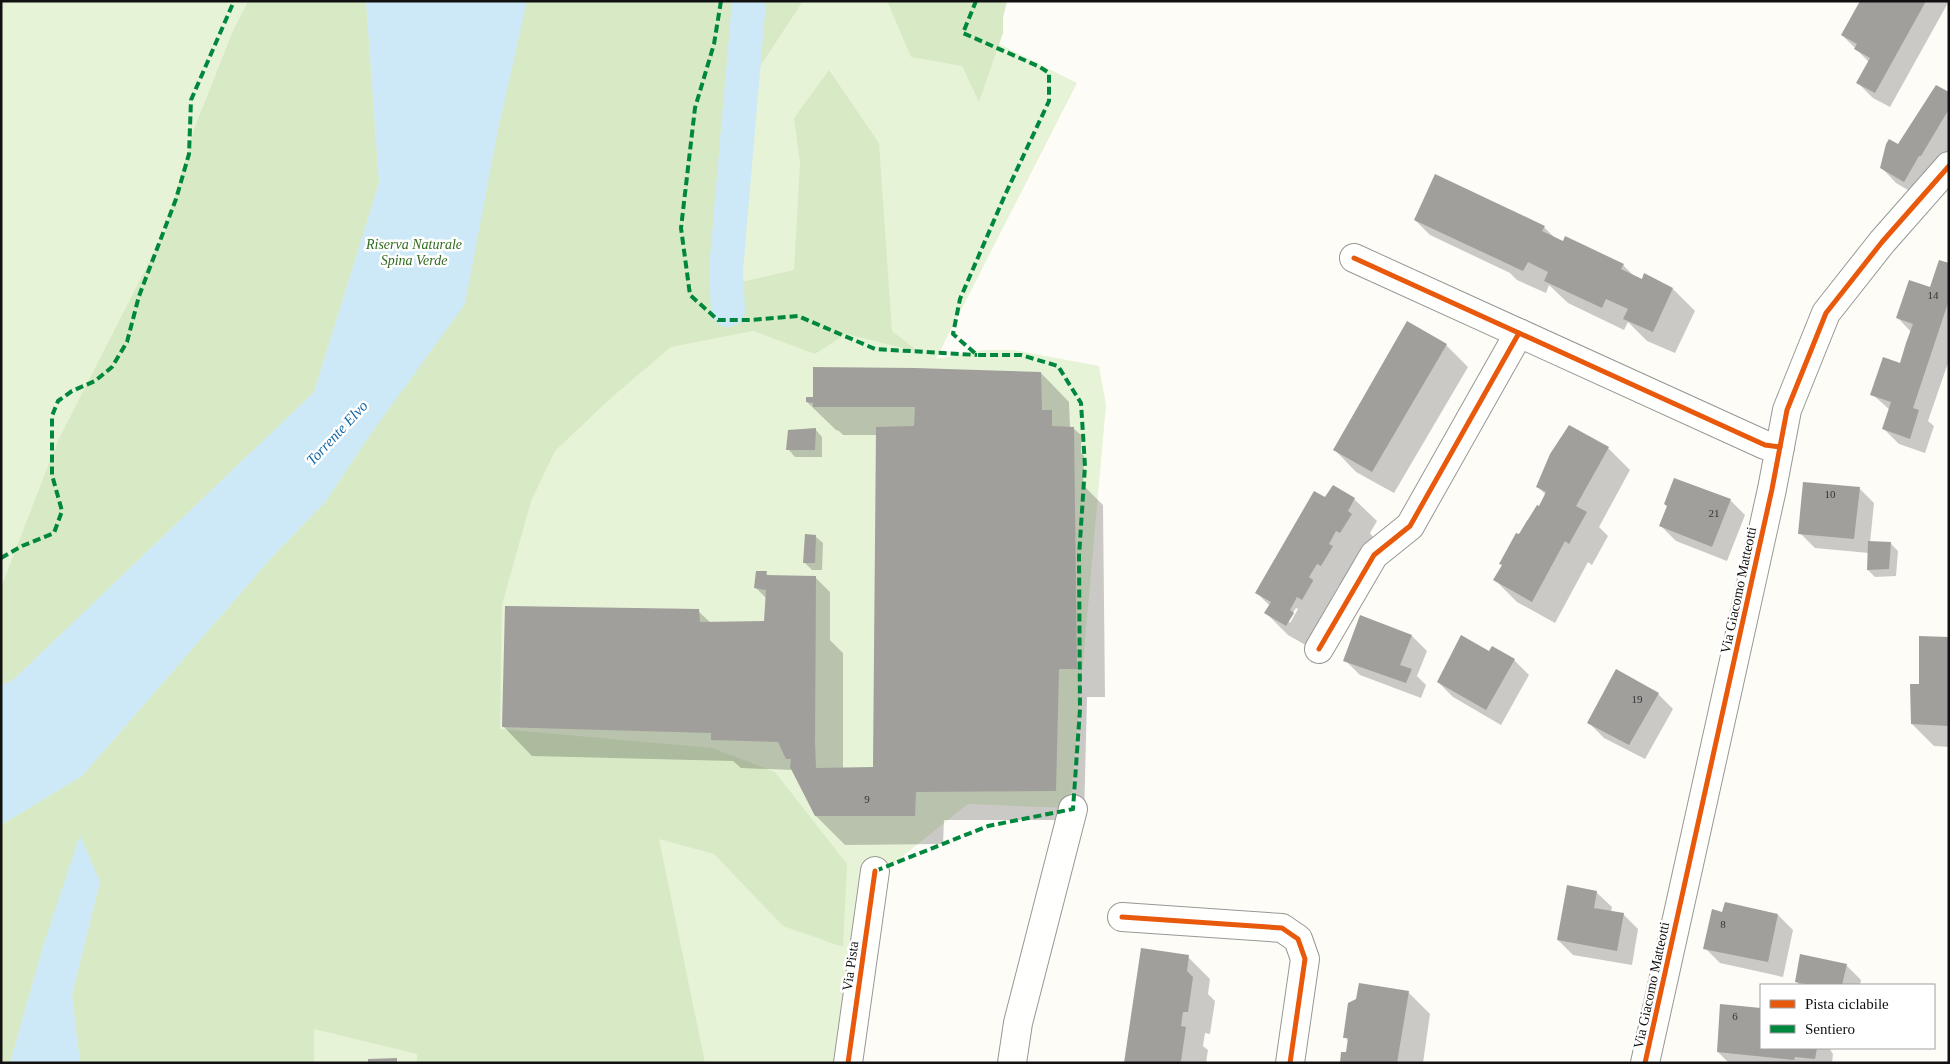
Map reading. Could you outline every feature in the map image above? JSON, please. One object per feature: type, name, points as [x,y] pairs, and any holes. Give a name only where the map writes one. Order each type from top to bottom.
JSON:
[{"type":"street","name":"Via Giacomo Matteotti","points":[[1645,1063],[1770,499],[1787,410],[1826,313],[1882,242],[1949,166]]},
{"type":"street","points":[[1354,258],[1765,445],[1780,447]]},
{"type":"street","points":[[1319,649],[1374,555],[1410,526],[1519,333]]},
{"type":"street","points":[[1012,1063],[1018,1023],[1073,809]]},
{"type":"street","name":"Via Pista","points":[[848,1063],[875,872]]},
{"type":"street","points":[[1122,916],[1282,928],[1298,939],[1305,960],[1290,1063]]},
{"type":"green space","name":"Riserva Naturale Spina Verde","points":[[1,1],[248,1],[233,30],[203,106],[255,1],[1002,1],[999,44],[1077,83],[936,359],[983,350],[1013,350],[1099,366],[1106,405],[1070,808],[968,804],[869,883],[846,1063],[1,1063]],"holes":[[[153,255],[6,577],[57,442]]]},
{"type":"green space","points":[[248,1],[366,1],[379,183],[314,392],[13,680],[1,685],[1,588],[57,442],[165,231],[194,129],[233,30]]},
{"type":"green space","points":[[520,1],[803,1],[757,71],[739,185],[737,283],[794,270],[800,163],[794,118],[829,70],[879,143],[892,331],[919,352],[846,334],[815,354],[753,331],[671,347],[612,397],[555,451],[531,501],[502,605],[500,729],[712,748],[775,772],[847,864],[843,947],[783,926],[714,854],[659,839],[705,1063],[417,1063],[417,1054],[314,1029],[314,1063],[80,1063],[72,995],[100,882],[45,940],[10,1063],[1,1063],[1,825],[82,776],[272,557],[326,501],[370,435]]},
{"type":"green space","points":[[887,1],[1007,1],[1003,18],[1003,33],[979,102],[962,66],[911,57]]},
{"type":"water","name":"Torrente Elvo","points":[[366,1],[527,1],[498,130],[465,304],[370,435],[326,501],[272,557],[82,776],[1,825],[1,685],[13,680],[314,392],[379,183]]},
{"type":"water","points":[[80,835],[100,882],[72,995],[80,1063],[10,1063],[45,940]]},
{"type":"building","points":[[1860,1],[1926,1],[1875,93],[1856,83],[1870,58],[1854,49],[1857,44],[1841,35]]},
{"type":"building","points":[[1936,85],[1949,92],[1949,109],[1904,182],[1880,168],[1886,144],[1889,139],[1898,144]]},
{"type":"building","points":[[1435,174],[1545,226],[1542,231],[1563,241],[1565,236],[1624,264],[1621,269],[1642,279],[1644,273],[1673,288],[1653,332],[1623,319],[1628,309],[1606,299],[1602,308],[1544,281],[1548,272],[1528,262],[1523,271],[1414,220]]},
{"type":"building","points":[[1939,260],[1949,263],[1949,300],[1913,408],[1919,410],[1910,439],[1882,429],[1891,402],[1870,395],[1883,357],[1900,363],[1913,324],[1896,318],[1909,280],[1930,287]]},
{"type":"building","points":[[1407,321],[1447,344],[1372,472],[1333,450]]},
{"type":"building","points":[[813,367],[1041,372],[1042,410],[1052,410],[1052,426],[1074,427],[1077,669],[1059,669],[1056,791],[916,792],[915,816],[815,816],[790,767],[791,759],[786,759],[778,742],[711,740],[711,733],[502,727],[505,606],[699,609],[700,622],[764,621],[766,590],[754,588],[756,571],[767,571],[766,575],[816,576],[816,768],[873,767],[876,427],[914,426],[915,407],[813,407],[813,403],[806,402],[806,397],[813,397]]},
{"type":"building","points":[[1569,425],[1609,447],[1576,506],[1587,512],[1569,544],[1565,541],[1532,602],[1493,580],[1502,565],[1499,564],[1516,533],[1519,534],[1537,505],[1539,506],[1546,492],[1536,487],[1550,454]]},
{"type":"building","points":[[816,428],[815,450],[786,450],[788,430]]},
{"type":"building","points":[[1674,478],[1731,499],[1712,547],[1659,526],[1667,506],[1664,504]]},
{"type":"building","points":[[1803,482],[1860,487],[1854,539],[1798,534]]},
{"type":"building","points":[[1333,485],[1355,498],[1348,511],[1352,514],[1340,533],[1336,531],[1329,544],[1333,546],[1321,566],[1317,564],[1309,577],[1313,581],[1302,600],[1297,597],[1290,610],[1294,613],[1286,626],[1264,613],[1271,602],[1255,593],[1314,491],[1325,497]]},
{"type":"building","points":[[805,534],[816,535],[815,563],[803,563]]},
{"type":"building","points":[[1868,541],[1891,542],[1889,569],[1867,570]]},
{"type":"building","points":[[1360,615],[1412,635],[1400,665],[1412,669],[1406,683],[1343,661]]},
{"type":"building","points":[[1461,635],[1489,651],[1492,646],[1515,659],[1486,710],[1437,682]]},
{"type":"building","points":[[1919,636],[1949,637],[1949,726],[1911,724],[1910,684],[1919,684]]},
{"type":"building","points":[[1616,669],[1659,693],[1629,745],[1587,723]]},
{"type":"building","points":[[1567,885],[1597,891],[1594,908],[1624,913],[1617,951],[1557,940]]},
{"type":"building","points":[[1725,902],[1778,914],[1768,962],[1703,949],[1712,909],[1722,912]]},
{"type":"building","points":[[1141,948],[1189,955],[1187,971],[1193,977],[1188,1012],[1183,1012],[1181,1026],[1186,1027],[1181,1061],[1178,1063],[1124,1063]]},
{"type":"building","points":[[1800,954],[1847,964],[1842,984],[1805,984],[1795,982]]},
{"type":"building","points":[[1359,983],[1409,991],[1397,1063],[1340,1063],[1341,1052],[1346,1052],[1348,1038],[1343,1038],[1348,1003],[1356,999]]},
{"type":"building","points":[[1720,1004],[1760,1008],[1760,1049],[1817,1049],[1815,1059],[1795,1057],[1794,1060],[1717,1052]]},
{"type":"building","points":[[397,1058],[397,1063],[368,1063],[368,1059]]},
{"type":"waterway","points":[[728,310],[726,270],[749,1]]},
{"type":"marked path","points":[[1,558],[22,546],[54,533],[62,511],[52,475],[52,416],[58,401],[72,391],[95,381],[112,367],[127,342],[139,296],[176,199],[189,154],[191,100],[234,1]]},
{"type":"marked path","points":[[721,1],[714,44],[695,108],[681,228],[690,295],[718,320],[751,320],[798,316],[875,349],[977,355]]},
{"type":"marked path","points":[[875,871],[988,826],[1073,809],[1080,709],[1079,556],[1085,466],[1081,403],[1058,366],[1021,355],[977,355],[953,334],[960,299],[1005,195],[1049,101],[1049,73],[1040,67],[963,33],[976,1]]},
{"type":"cycle path","points":[[1645,1063],[1772,489],[1787,410],[1826,313],[1882,242],[1949,166]]},
{"type":"cycle path","points":[[1354,258],[1765,445],[1780,447]]},
{"type":"cycle path","points":[[1319,649],[1374,555],[1410,526],[1519,333]]},
{"type":"cycle path","points":[[848,1063],[875,871]]},
{"type":"cycle path","points":[[1122,917],[1282,928],[1298,939],[1305,959],[1290,1063]]}]
